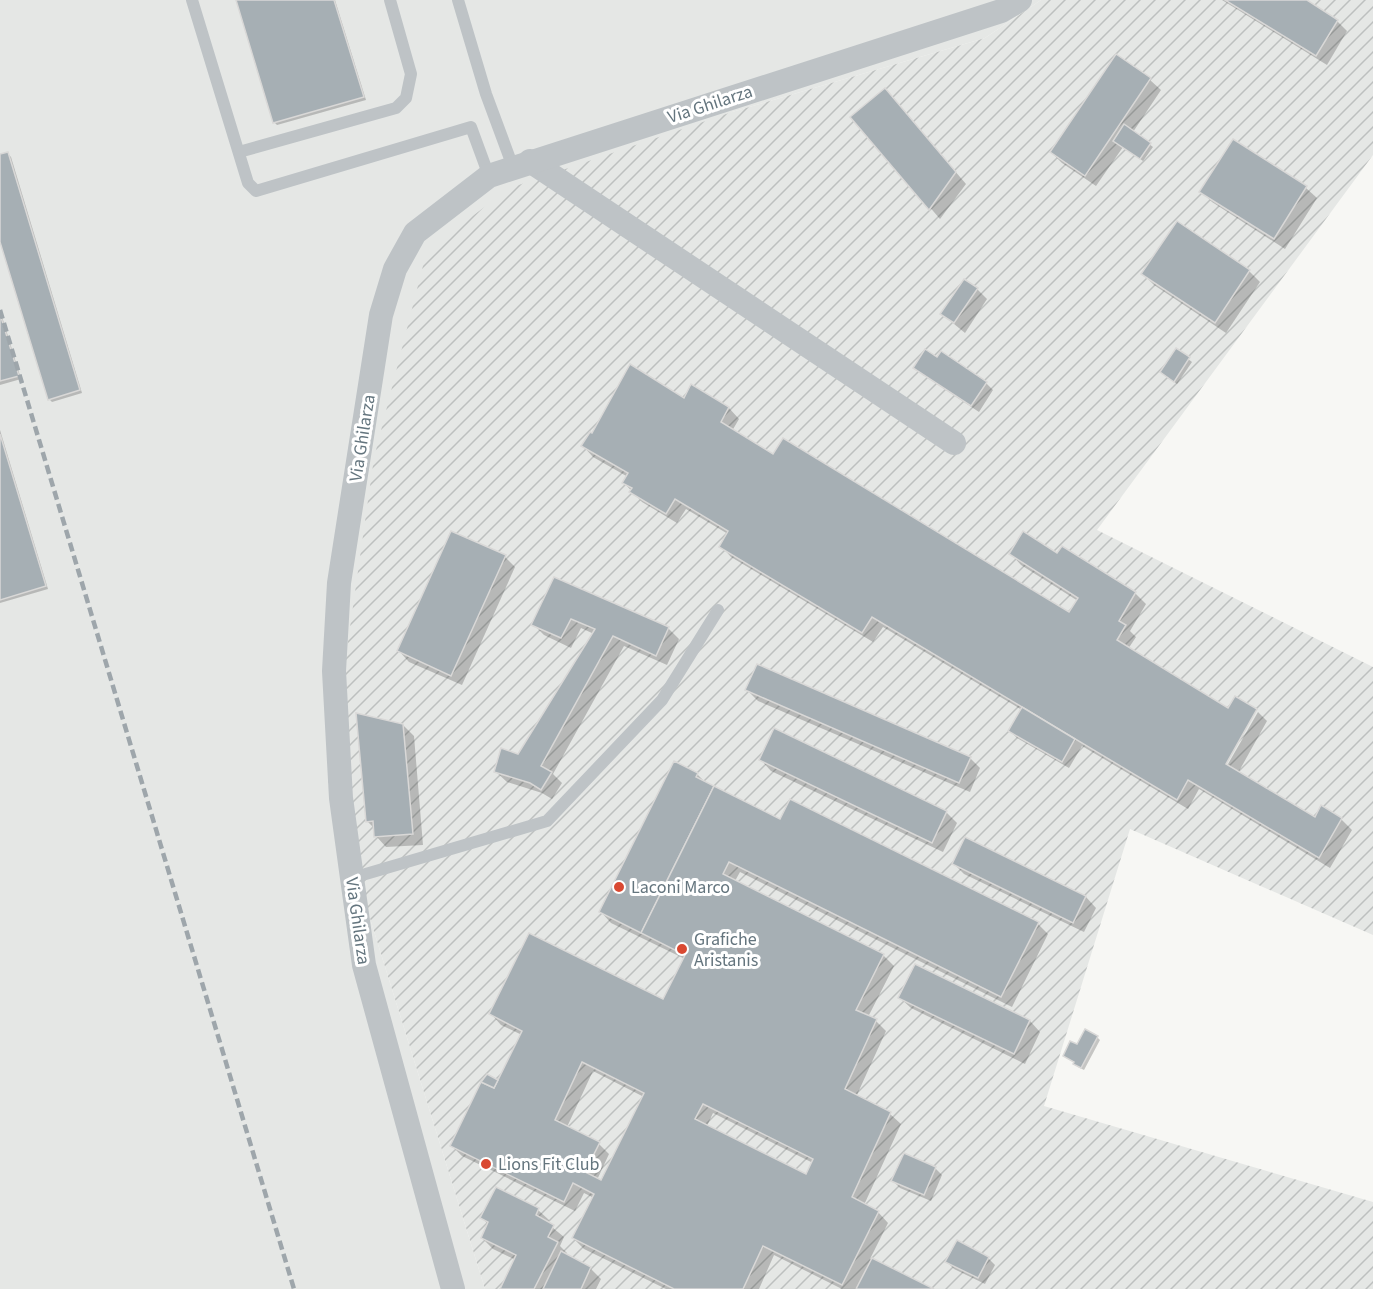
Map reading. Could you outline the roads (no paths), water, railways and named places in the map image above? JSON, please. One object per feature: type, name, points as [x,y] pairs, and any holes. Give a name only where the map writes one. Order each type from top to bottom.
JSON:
[{"type":"street","name":"Via Ghilarza","points":[[453,1289],[364,965],[341,798],[334,671],[339,583],[381,315],[395,269],[415,233],[489,176],[1001,11],[1020,0]]},
{"type":"street","points":[[522,164],[954,443]]},
{"type":"lane","points":[[192,0],[248,183],[256,191],[471,127],[489,176]]},
{"type":"lane","points":[[239,152],[396,108],[406,98],[411,74],[390,0]]},
{"type":"lane","points":[[458,0],[486,94],[522,164]]},
{"type":"lane","points":[[352,878],[546,821],[662,700],[718,610]]},
{"type":"railway","points":[[0,310],[294,1289]]},
{"type":"place","name":"Laconi Marco","points":[[619,887]]},
{"type":"place","name":"Grafiche Aristanis","points":[[682,949]]},
{"type":"place","name":"Lions Fit Club","points":[[486,1164]]}]
